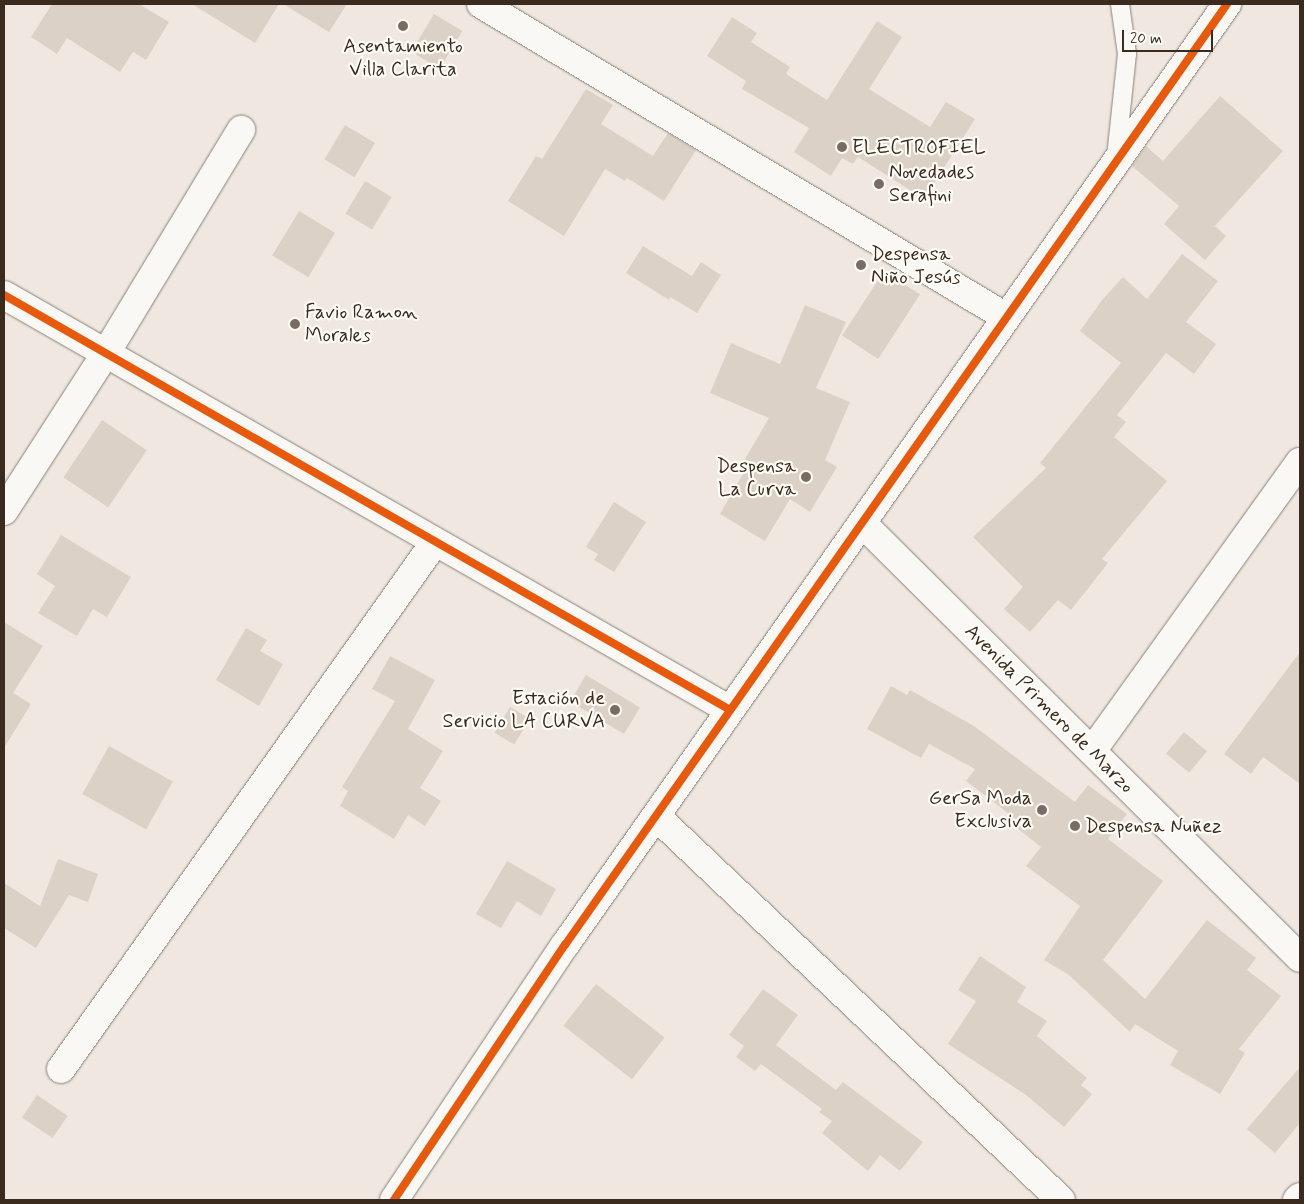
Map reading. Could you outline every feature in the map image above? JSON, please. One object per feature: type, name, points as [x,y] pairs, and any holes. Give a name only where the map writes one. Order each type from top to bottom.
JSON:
[{"type":"street","points":[[481,4],[1006,318]]},
{"type":"street","points":[[394,1200],[565,945],[1227,4]]},
{"type":"street","points":[[4,510],[106,354],[241,130]]},
{"type":"street","points":[[4,295],[730,710]]},
{"type":"street","points":[[1092,752],[1292,491],[1300,462]]},
{"type":"street","name":"Avenida Primero de Marzo","points":[[862,523],[1300,958]]},
{"type":"street","points":[[61,1069],[436,542]]},
{"type":"street","points":[[656,816],[1061,1200]]},
{"type":"street","points":[[1297,1200],[1300,1196]]},
{"type":"lane","points":[[1116,162],[1127,54],[1120,4]]},
{"type":"building","points":[[52,4],[139,4],[169,22],[146,60],[133,52],[120,72],[67,38],[57,54],[31,37]]},
{"type":"building","points":[[192,4],[279,4],[255,43]]},
{"type":"building","points":[[283,4],[347,4],[329,32]]},
{"type":"building","points":[[434,14],[462,31],[440,69],[411,52]]},
{"type":"building","points":[[732,17],[757,33],[751,42],[790,67],[786,74],[827,100],[877,21],[902,37],[869,89],[930,127],[946,102],[975,119],[924,199],[858,157],[853,164],[842,158],[831,176],[794,152],[809,128],[742,89],[746,81],[707,56]]},
{"type":"building","points":[[586,89],[613,105],[601,124],[653,156],[668,133],[696,150],[664,201],[627,178],[625,181],[605,169],[564,236],[508,201],[536,156],[542,159]]},
{"type":"building","points":[[1220,96],[1283,151],[1215,226],[1226,236],[1205,260],[1164,224],[1179,206],[1132,166],[1146,146],[1163,161]]},
{"type":"building","points":[[345,125],[375,143],[354,177],[324,159]]},
{"type":"building","points":[[365,181],[392,197],[372,230],[345,214]]},
{"type":"building","points":[[299,211],[335,233],[308,277],[272,256]]},
{"type":"building","points":[[643,246],[692,276],[701,262],[721,275],[697,313],[670,297],[669,300],[626,273]]},
{"type":"building","points":[[1182,254],[1218,281],[1186,322],[1216,344],[1194,374],[1166,353],[1117,415],[1126,422],[1114,437],[1167,481],[1102,559],[1108,563],[1071,610],[1058,600],[1030,632],[1004,609],[1023,587],[973,537],[1046,468],[1040,463],[1121,363],[1080,331],[1102,300],[1123,277],[1147,299]]},
{"type":"building","points":[[884,271],[920,294],[878,359],[842,336]]},
{"type":"building","points":[[805,305],[846,322],[816,388],[850,402],[825,460],[837,467],[810,512],[790,499],[765,541],[720,514],[744,472],[739,469],[769,418],[710,393],[731,343],[780,364]]},
{"type":"building","points":[[102,420],[147,450],[108,507],[63,477]]},
{"type":"building","points":[[614,502],[646,522],[614,572],[594,560],[598,554],[586,547]]},
{"type":"building","points":[[61,535],[131,577],[107,617],[93,609],[77,636],[38,613],[55,586],[37,574]]},
{"type":"building","points":[[4,622],[43,646],[13,693],[31,704],[4,748]]},
{"type":"building","points":[[246,628],[267,640],[260,651],[283,664],[259,706],[216,680]]},
{"type":"building","points":[[1300,652],[1300,784],[1263,757],[1251,774],[1224,754]]},
{"type":"building","points":[[390,656],[435,680],[408,729],[443,751],[420,788],[441,801],[425,826],[408,815],[394,839],[340,806],[348,791],[342,787],[395,701],[372,689]]},
{"type":"building","points":[[586,675],[640,707],[624,734],[570,702]]},
{"type":"building","points":[[891,686],[907,695],[910,690],[974,726],[1075,802],[1088,785],[1127,814],[1108,839],[1163,881],[1103,960],[1145,999],[1207,920],[1256,958],[1247,970],[1281,996],[1239,1049],[1245,1053],[1220,1094],[1170,1065],[1178,1051],[1135,1024],[1130,1032],[1069,975],[1044,960],[1080,906],[1026,866],[1041,847],[1008,821],[1012,816],[966,781],[975,769],[929,744],[921,758],[867,729]]},
{"type":"building","points":[[510,707],[530,719],[514,745],[495,733]]},
{"type":"building","points":[[1184,732],[1207,751],[1189,773],[1166,753]]},
{"type":"building","points":[[109,746],[173,781],[146,829],[82,794]]},
{"type":"building","points":[[58,859],[98,874],[88,902],[69,895],[36,948],[4,928],[4,883],[40,906]]},
{"type":"building","points":[[507,861],[556,889],[541,916],[517,901],[501,928],[476,914]]},
{"type":"building","points":[[980,956],[1026,987],[1017,1002],[1047,1021],[1037,1036],[1087,1078],[1081,1085],[1092,1094],[1064,1127],[1026,1095],[948,1044],[976,1001],[958,990]]},
{"type":"building","points":[[596,984],[665,1038],[632,1079],[563,1026]]},
{"type":"building","points":[[763,989],[798,1015],[776,1045],[836,1090],[843,1082],[923,1142],[900,1171],[880,1155],[868,1171],[822,1133],[832,1121],[819,1112],[822,1109],[761,1064],[755,1071],[736,1057],[744,1046],[729,1035]]},
{"type":"building","points":[[1300,1067],[1300,1123],[1275,1153],[1247,1129]]},
{"type":"building","points":[[37,1095],[68,1116],[53,1138],[22,1117]]},
{"type":"cycle path","points":[[394,1200],[565,945],[1227,4]]},
{"type":"cycle path","points":[[4,295],[730,710]]},
{"type":"place","name":"Asentamiento Villa Clarita","points":[[403,26]]},
{"type":"place","name":"ELECTROFIEL","points":[[842,147]]},
{"type":"place","name":"Novedades Serafini","points":[[879,184]]},
{"type":"place","name":"Despensa Niño Jesús","points":[[861,265]]},
{"type":"place","name":"Favio Ramon Morales","points":[[295,324]]},
{"type":"place","name":"Despensa La Curva","points":[[806,477]]},
{"type":"place","name":"Estación de Servicio LA CURVA","points":[[615,710]]},
{"type":"place","name":"GerSa Moda Exclusiva","points":[[1042,810]]},
{"type":"place","name":"Despensa Nuñez","points":[[1075,826]]}]
